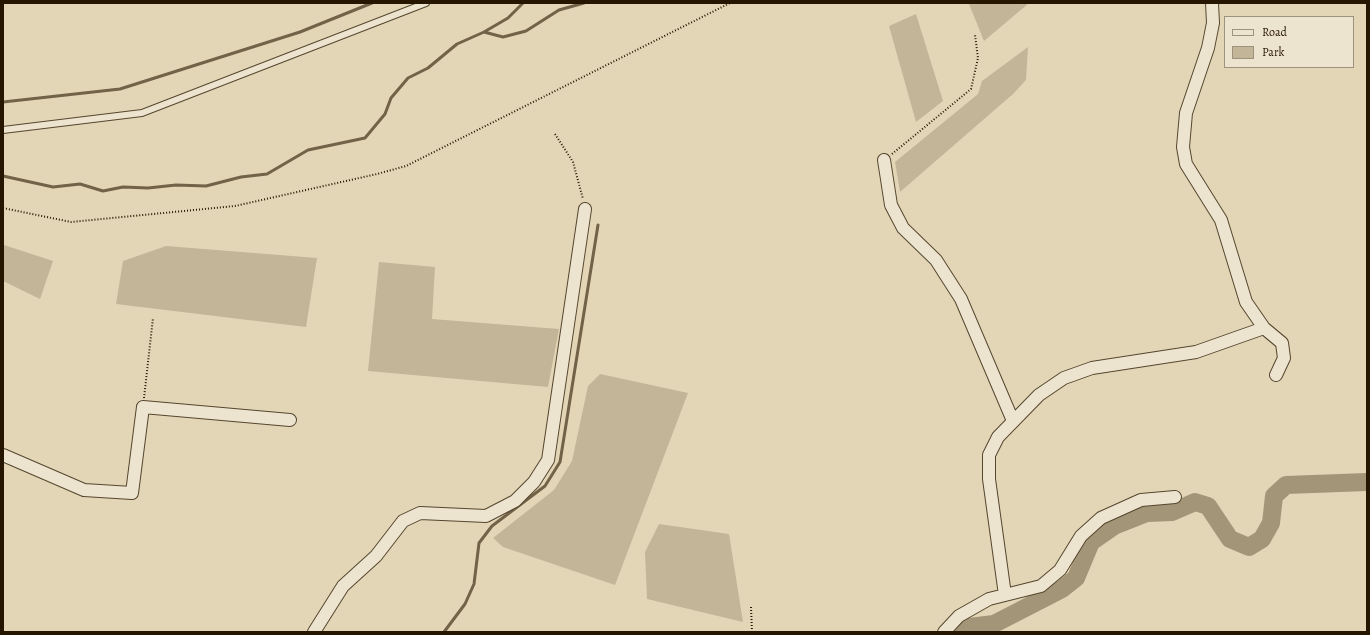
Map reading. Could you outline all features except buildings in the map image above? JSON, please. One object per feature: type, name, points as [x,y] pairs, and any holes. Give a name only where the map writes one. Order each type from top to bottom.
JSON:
[{"type":"street","points":[[1212,3],[1213,23],[1208,48],[1186,113],[1183,147],[1186,164],[1221,220],[1246,302],[1264,328],[1282,343],[1284,358],[1276,375]]},
{"type":"street","points":[[884,160],[891,205],[903,228],[936,260],[961,299],[1013,421]]},
{"type":"street","points":[[314,632],[343,586],[376,556],[402,521],[420,512],[486,516],[515,501],[534,482],[548,460],[585,209]]},
{"type":"street","points":[[1005,595],[989,479],[989,455],[998,437],[1013,421],[1039,395],[1064,378],[1092,368],[1196,352],[1264,328]]},
{"type":"street","points":[[3,455],[84,490],[132,493],[143,407],[290,420]]},
{"type":"street","points":[[944,632],[959,616],[989,598],[1041,586],[1060,570],[1081,536],[1101,518],[1141,500],[1175,497]]},
{"type":"lane","points":[[3,130],[142,113],[426,3]]},
{"type":"path","points":[[3,208],[71,222],[235,206],[406,166],[730,3]]},
{"type":"path","points":[[884,160],[971,88],[978,58],[975,35]]},
{"type":"path","points":[[556,134],[573,162],[585,209]]},
{"type":"path","points":[[143,407],[153,318]]},
{"type":"path","points":[[751,607],[752,632]]},
{"type":"green space","points":[[1029,3],[984,41],[969,4]]},
{"type":"green space","points":[[916,14],[943,101],[916,122],[889,26]]},
{"type":"green space","points":[[1028,47],[1026,80],[1013,94],[900,192],[895,162],[978,94],[982,81]]},
{"type":"green space","points":[[4,245],[53,261],[40,299],[3,281]]},
{"type":"green space","points":[[166,246],[317,258],[306,327],[116,304],[123,261]]},
{"type":"green space","points":[[379,262],[435,267],[432,319],[559,329],[548,387],[368,371]]},
{"type":"green space","points":[[600,374],[688,393],[615,585],[503,547],[493,538],[554,490],[572,461],[588,386]]},
{"type":"green space","points":[[659,524],[729,534],[743,622],[647,599],[645,552]]},
{"type":"waterway","points":[[3,102],[120,89],[300,32],[372,3]]},
{"type":"waterway","points":[[484,32],[508,18],[523,3]]},
{"type":"waterway","points":[[3,176],[53,187],[80,184],[103,191],[123,187],[148,188],[176,185],[206,186],[241,177],[267,174],[308,150],[365,138],[385,114],[391,98],[408,78],[428,68],[457,44],[484,32],[503,37],[526,31],[559,10],[584,3]]},
{"type":"waterway","points":[[444,632],[465,604],[474,584],[479,543],[492,526],[545,486],[560,462],[598,225]]},
{"type":"waterway","points":[[963,632],[969,627],[994,624],[1062,589],[1076,578],[1091,542],[1114,526],[1147,513],[1172,512],[1195,502],[1208,506],[1230,539],[1249,547],[1262,539],[1271,523],[1274,496],[1286,485],[1367,482]]}]
